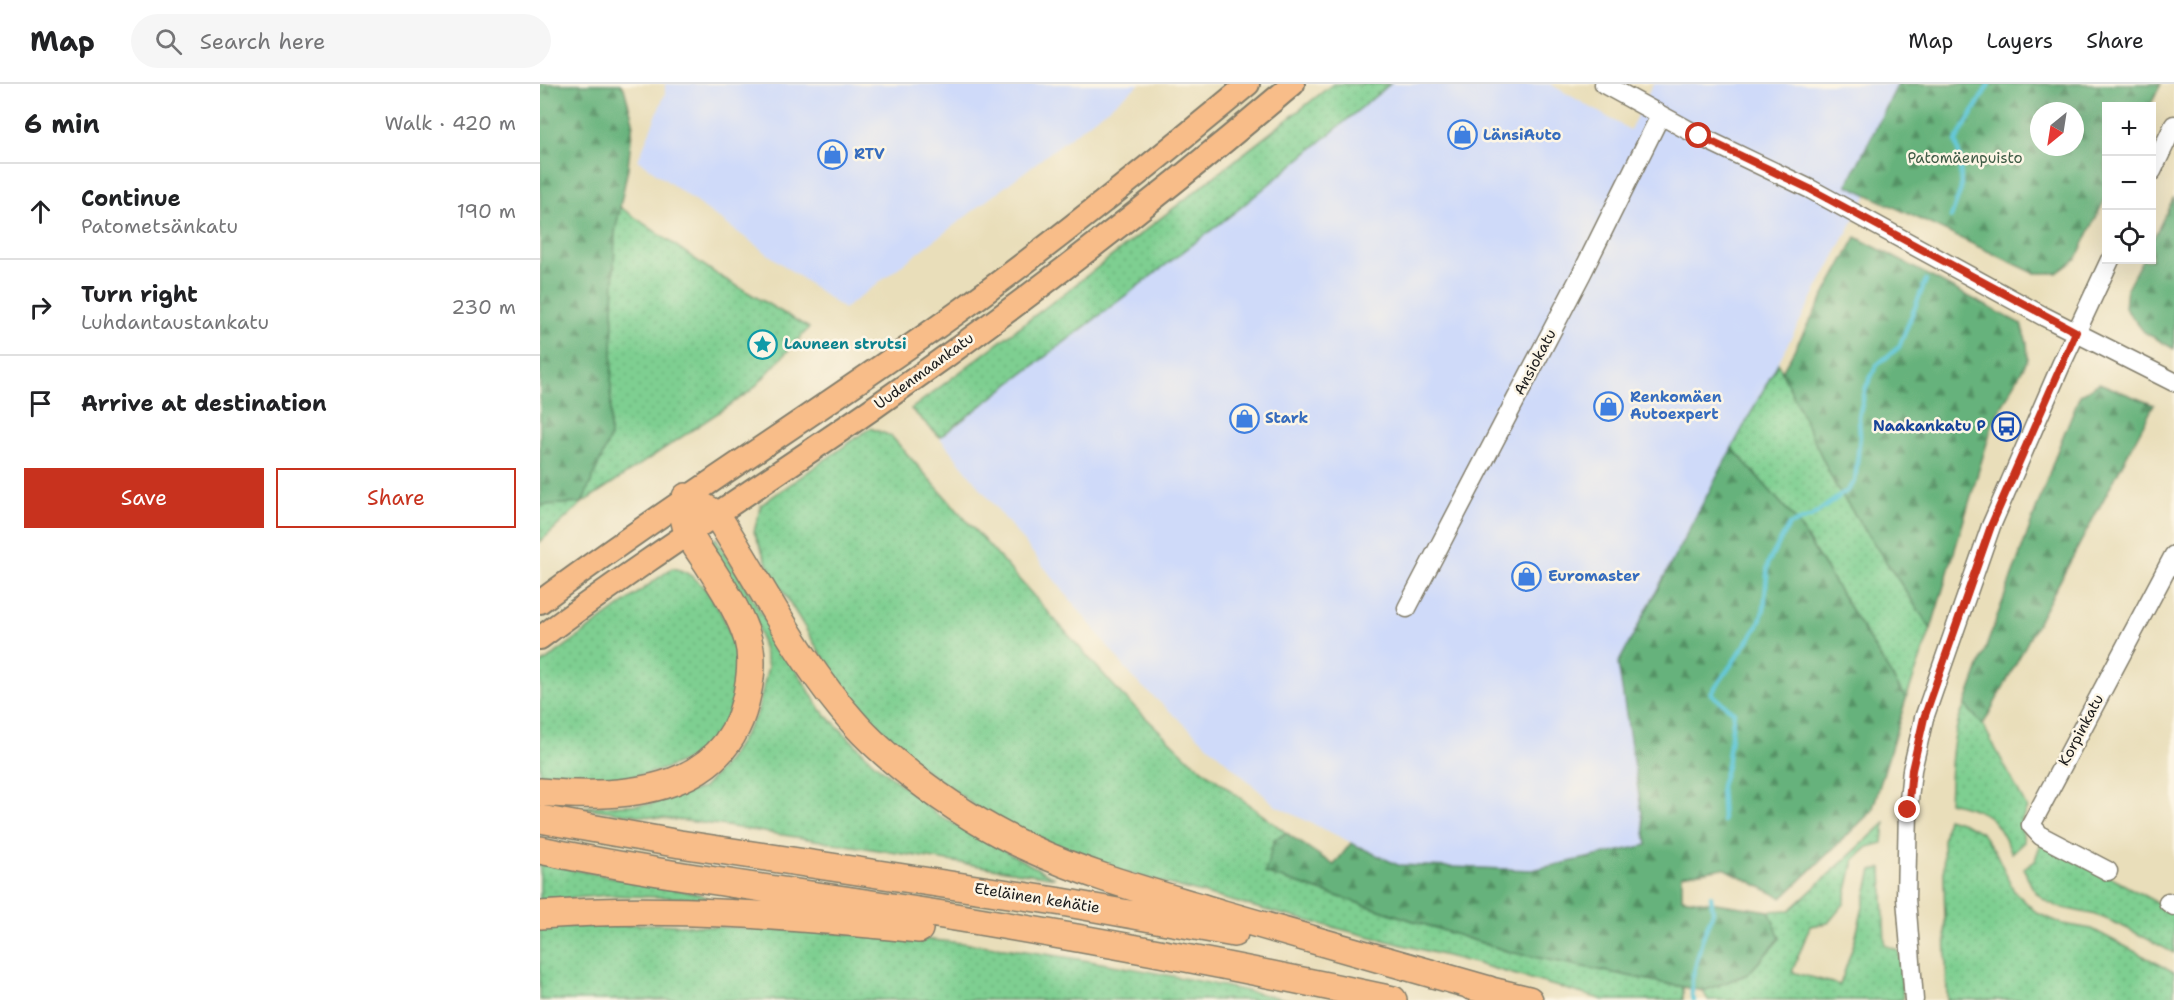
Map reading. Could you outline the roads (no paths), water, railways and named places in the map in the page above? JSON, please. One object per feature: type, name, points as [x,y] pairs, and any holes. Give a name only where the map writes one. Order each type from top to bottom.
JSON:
[{"type":"highway","points":[[540,792],[568,795],[621,794],[664,787],[697,772],[725,746],[742,714],[751,678],[749,642],[733,605],[688,532],[684,516],[686,497],[716,514],[826,690],[856,726],[936,795],[983,825],[1028,848],[1076,868],[1325,945],[1489,990]]},
{"type":"highway","name":"Eteläinen kehätie","points":[[540,819],[680,844],[1151,917],[1254,936],[1529,1000]]},
{"type":"highway","points":[[540,850],[963,918],[1197,960],[1393,1000]]},
{"type":"highway","points":[[540,915],[621,911],[696,911],[962,933],[1364,1000]]},
{"type":"main road","name":"Uudenmaankatu","points":[[540,602],[686,497],[828,404],[958,312],[1083,219],[1248,84]]},
{"type":"main road","name":"Uudenmaankatu","points":[[540,638],[688,532],[876,406],[1038,289],[1178,180],[1293,84]]},
{"type":"street","points":[[1604,84],[1660,116],[1810,189],[2174,382]]},
{"type":"street","name":"Ansiokatu","points":[[1407,608],[1582,273],[1660,116]]},
{"type":"street","points":[[2156,161],[2174,125]]},
{"type":"street","points":[[1914,1000],[1906,898],[1908,810],[1912,770],[1924,718],[1991,526],[2108,264]]},
{"type":"street","name":"Korpinkatu","points":[[2108,871],[2041,836],[2031,825],[2174,555]]},
{"type":"waterway","points":[[1951,217],[1961,189],[1960,159],[1956,141],[1989,84]]},
{"type":"waterway","points":[[1723,821],[1721,786],[1727,766],[1734,712],[1711,694],[1758,626],[1764,609],[1768,563],[1789,525],[1811,517],[1848,490],[1855,481],[1860,436],[1859,417],[1866,387],[1877,365],[1899,347],[1926,280]]},
{"type":"waterway","points":[[1694,1000],[1692,980],[1702,940],[1713,912],[1711,896]]},
{"type":"place","name":"LänsiAuto","points":[[1462,135]]},
{"type":"place","name":"RTV","points":[[833,154]]},
{"type":"place","name":"Launeen strutsi","points":[[763,344]]},
{"type":"place","name":"Renkomäen Autoexpert","points":[[1609,406]]},
{"type":"place","name":"Stark","points":[[1244,418]]},
{"type":"place","name":"Naakankatu P","points":[[2007,426]]},
{"type":"place","name":"Euromaster","points":[[1527,576]]},
{"type":"park label","name":"Patomäenpuisto","points":[[1965,158]]}]
